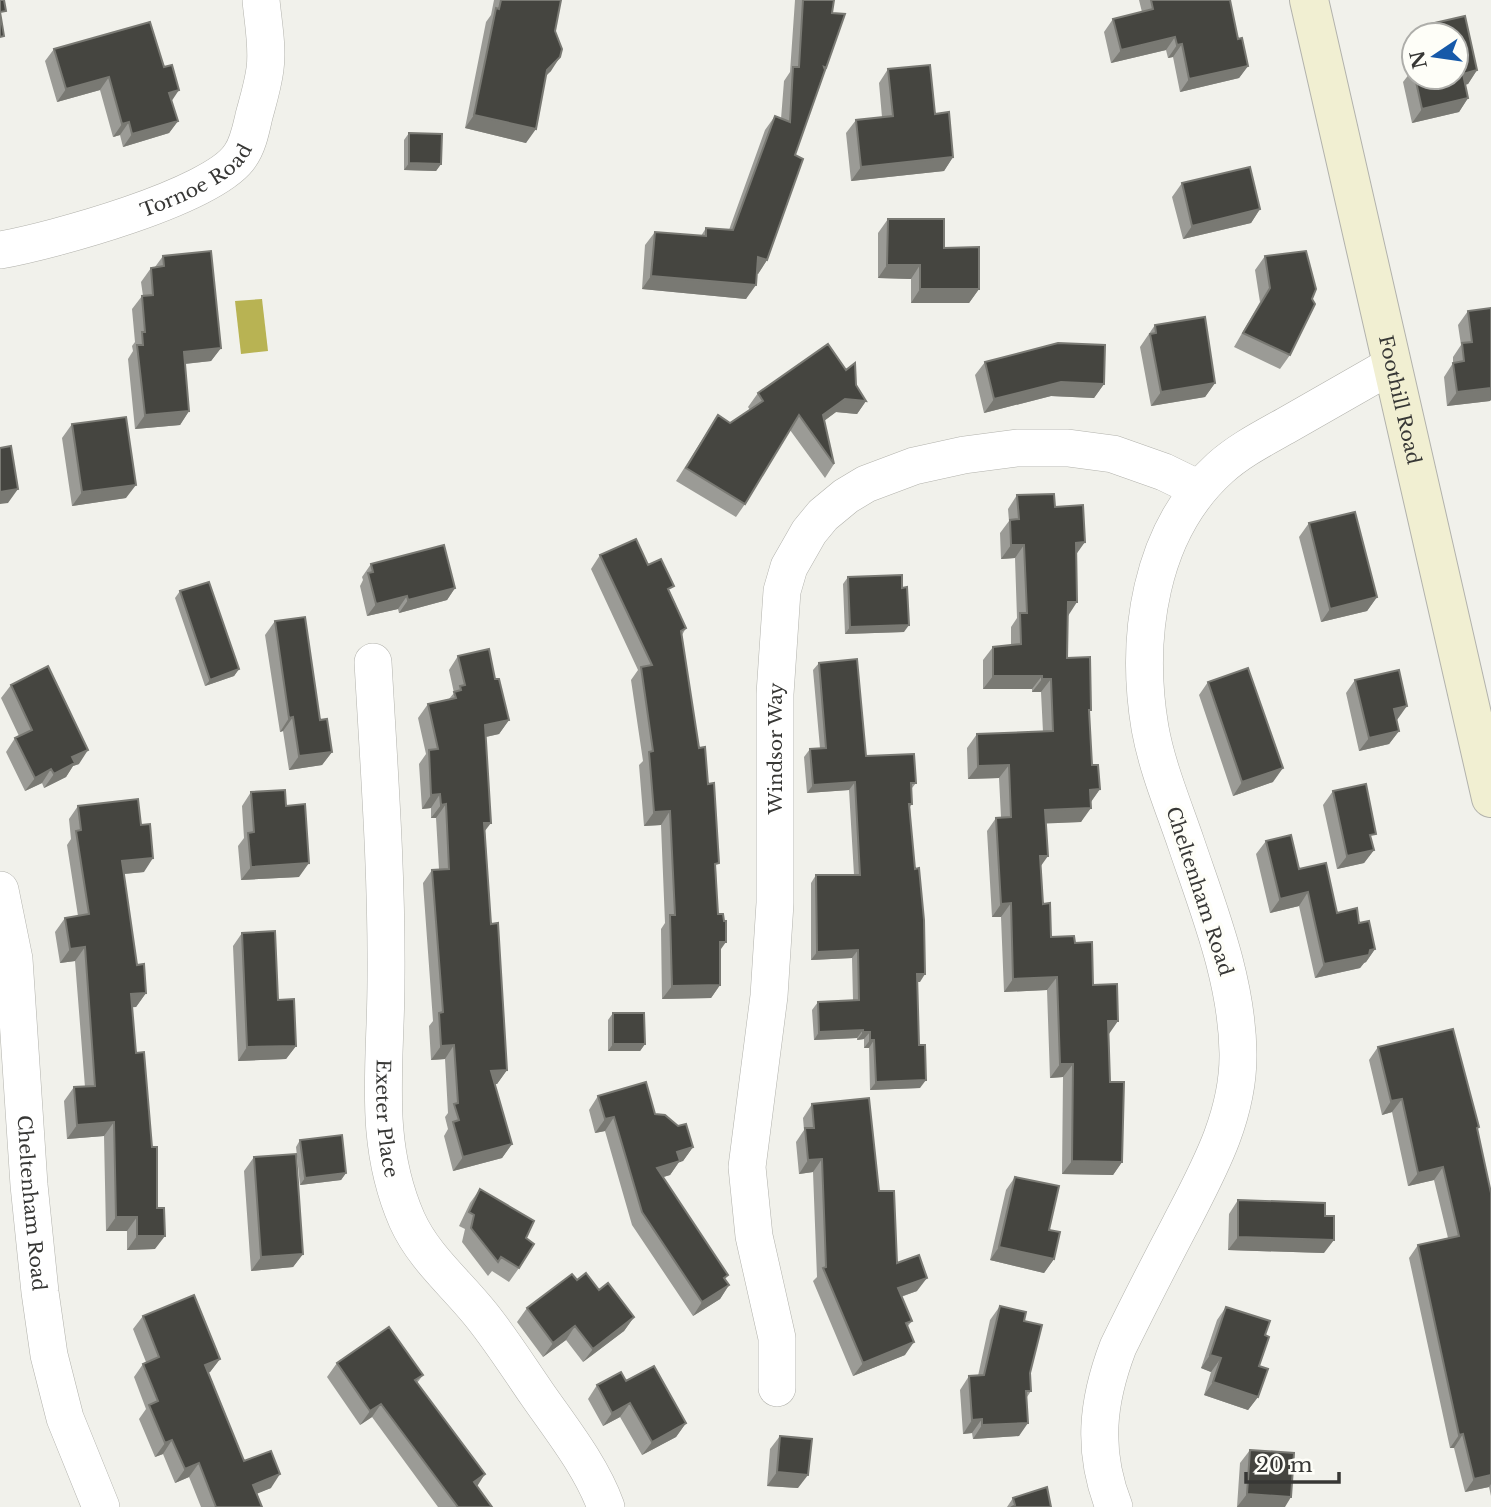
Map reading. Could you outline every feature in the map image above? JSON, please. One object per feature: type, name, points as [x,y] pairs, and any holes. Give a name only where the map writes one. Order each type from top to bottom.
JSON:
[{"type":"main road","name":"Foothill Road","points":[[1309,0],[1491,798]]},
{"type":"street","name":"Tornoe Road","points":[[0,250],[92,227],[197,189],[214,180],[240,156],[251,130],[265,69],[261,0]]},
{"type":"street","name":"Cheltenham Road","points":[[1114,1507],[1108,1493],[1100,1449],[1100,1406],[1108,1374],[1118,1347],[1214,1159],[1227,1125],[1235,1090],[1238,1054],[1234,1000],[1216,930],[1159,763],[1150,728],[1144,675],[1146,621],[1157,569],[1174,527],[1199,489],[1220,468],[1243,450],[1392,365]]},
{"type":"street","name":"Windsor Way","points":[[777,1388],[776,1338],[754,1236],[747,1167],[770,983],[775,902],[775,694],[782,591],[789,567],[809,532],[823,515],[846,496],[866,484],[914,466],[964,455],[1017,448],[1068,448],[1113,454],[1164,472],[1199,489]]},
{"type":"street","name":"Exeter Place","points":[[373,662],[386,979],[383,1127],[387,1160],[409,1224],[426,1252],[483,1317],[583,1460],[606,1507]]},
{"type":"street","name":"Cheltenham Road","points":[[0,890],[14,959],[29,1185],[49,1355],[65,1418],[101,1507]]},
{"type":"shaded area","points":[[262,299],[268,351],[241,354],[235,301]]},
{"type":"building","points":[[0,0],[4,0],[6,11],[0,12]]},
{"type":"building","points":[[501,0],[561,0],[555,31],[562,49],[560,57],[547,70],[536,129],[474,115],[496,8],[499,9]]},
{"type":"building","points":[[803,0],[834,0],[832,13],[845,14],[795,155],[803,159],[767,260],[758,257],[756,285],[651,276],[655,232],[706,236],[706,228],[733,230],[775,116],[790,122],[793,67],[799,67]]},
{"type":"building","points":[[1151,0],[1230,0],[1238,39],[1242,38],[1248,66],[1189,79],[1182,44],[1177,45],[1175,37],[1121,50],[1113,19],[1153,9]]},
{"type":"building","points":[[0,12],[4,36],[0,37]]},
{"type":"building","points":[[1465,16],[1466,21],[1443,21]]},
{"type":"building","points":[[150,22],[164,67],[172,65],[179,90],[169,93],[178,121],[132,134],[129,122],[122,124],[109,77],[66,89],[54,49]]},
{"type":"building","points":[[1470,38],[1477,70],[1470,72]]},
{"type":"building","points":[[930,65],[935,114],[949,112],[953,157],[861,167],[856,120],[893,116],[888,69]]},
{"type":"building","points":[[1418,91],[1467,91],[1468,98],[1422,109]]},
{"type":"building","points":[[409,133],[442,134],[441,164],[409,163]]},
{"type":"building","points":[[1250,167],[1260,209],[1192,226],[1182,183]]},
{"type":"building","points":[[888,219],[944,219],[944,248],[979,247],[979,289],[920,289],[920,265],[887,265]]},
{"type":"building","points":[[211,251],[221,348],[184,352],[189,411],[145,415],[137,345],[143,345],[142,332],[145,332],[142,296],[153,295],[151,268],[164,266],[163,256]]},
{"type":"building","points":[[1306,251],[1316,289],[1312,299],[1315,304],[1290,355],[1243,333],[1270,288],[1265,256]]},
{"type":"building","points":[[1491,308],[1491,388],[1457,392],[1453,363],[1464,361],[1462,343],[1472,342],[1468,311]]},
{"type":"building","points":[[1205,317],[1215,383],[1161,392],[1150,334],[1156,333],[1155,325]]},
{"type":"building","points":[[1058,343],[1105,345],[1104,384],[1061,382],[994,399],[985,362]]},
{"type":"building","points":[[828,344],[846,370],[855,363],[856,385],[866,401],[845,399],[823,415],[834,464],[799,415],[745,504],[686,468],[718,415],[730,423],[763,401],[758,393]]},
{"type":"building","points":[[126,417],[136,485],[82,492],[72,424]]},
{"type":"building","points":[[11,446],[18,489],[0,492],[0,448]]},
{"type":"building","points":[[1054,494],[1055,507],[1083,505],[1085,542],[1076,543],[1077,602],[1068,602],[1067,658],[1090,657],[1092,765],[1098,765],[1100,789],[1090,790],[1091,808],[1045,810],[1048,856],[1040,856],[1043,904],[1050,903],[1051,937],[1074,936],[1075,943],[1092,942],[1093,985],[1117,984],[1118,1021],[1108,1021],[1110,1082],[1124,1082],[1122,1162],[1072,1161],[1073,1064],[1060,1064],[1057,977],[1013,979],[1011,903],[1001,904],[996,818],[1011,817],[1009,765],[978,766],[977,734],[1053,731],[1051,679],[1042,679],[1042,676],[993,676],[993,647],[1021,644],[1020,613],[1027,613],[1024,545],[1011,545],[1010,520],[1019,519],[1017,495]]},
{"type":"building","points":[[1355,512],[1377,597],[1330,609],[1309,523]]},
{"type":"building","points":[[636,539],[648,565],[661,559],[674,586],[668,589],[686,628],[681,631],[699,748],[705,747],[708,784],[714,783],[719,863],[715,864],[718,914],[723,914],[726,921],[726,942],[720,942],[720,985],[672,986],[670,915],[675,915],[670,811],[654,812],[649,752],[653,751],[641,667],[652,665],[600,555]]},
{"type":"building","points":[[444,545],[455,588],[408,600],[407,596],[376,604],[368,573],[373,572],[371,564]]},
{"type":"building","points":[[902,575],[902,588],[907,587],[909,625],[850,627],[848,577]]},
{"type":"building","points":[[209,582],[239,669],[210,680],[180,591]]},
{"type":"building","points":[[305,617],[320,720],[327,719],[332,752],[299,756],[293,717],[289,718],[275,621]]},
{"type":"building","points":[[489,649],[495,679],[499,679],[509,720],[485,725],[491,823],[484,823],[491,924],[498,923],[507,1070],[491,1071],[512,1144],[463,1157],[453,1122],[459,1120],[454,1104],[458,1103],[454,1045],[441,1046],[439,1013],[443,1012],[432,870],[449,869],[446,804],[441,805],[440,794],[431,795],[429,750],[438,749],[428,704],[456,698],[454,692],[465,685],[458,656]]},
{"type":"building","points":[[857,659],[866,756],[914,754],[916,783],[911,783],[912,804],[909,804],[915,869],[919,868],[924,920],[925,974],[917,974],[919,1045],[925,1045],[926,1080],[876,1082],[874,1040],[870,1040],[870,1032],[819,1032],[818,1002],[859,1000],[858,950],[817,952],[816,875],[860,875],[855,782],[813,785],[810,749],[826,748],[819,663]]},
{"type":"building","points":[[48,666],[88,750],[72,757],[75,763],[54,774],[51,769],[35,778],[15,738],[32,730],[11,685]]},
{"type":"building","points":[[1248,668],[1283,768],[1242,782],[1208,682]]},
{"type":"building","points":[[1399,670],[1407,706],[1394,709],[1399,731],[1369,738],[1355,680]]},
{"type":"building","points":[[1366,784],[1376,834],[1370,835],[1374,850],[1347,856],[1333,791]]},
{"type":"building","points":[[285,790],[286,806],[305,804],[309,863],[251,867],[248,833],[254,832],[251,792]]},
{"type":"building","points":[[138,799],[141,825],[150,824],[153,858],[122,861],[137,965],[144,964],[146,993],[131,994],[136,1053],[144,1052],[152,1147],[157,1147],[157,1208],[164,1208],[165,1236],[137,1236],[137,1217],[116,1217],[114,1122],[77,1125],[74,1087],[95,1086],[85,947],[70,949],[65,918],[89,914],[76,831],[81,830],[78,806]]},
{"type":"building","points":[[1291,835],[1299,869],[1326,863],[1337,913],[1357,908],[1359,923],[1369,921],[1375,949],[1370,950],[1369,955],[1324,964],[1308,892],[1280,899],[1266,841]]},
{"type":"building","points":[[275,931],[278,1000],[294,999],[296,1046],[247,1047],[242,933]]},
{"type":"building","points":[[613,1013],[644,1013],[645,1044],[613,1044]]},
{"type":"building","points":[[1453,1029],[1479,1127],[1477,1128],[1491,1193],[1491,1475],[1474,1479],[1463,1434],[1459,1435],[1418,1245],[1459,1236],[1443,1167],[1418,1173],[1402,1099],[1391,1101],[1378,1047]]},
{"type":"building","points":[[646,1082],[655,1114],[665,1115],[678,1126],[686,1124],[693,1147],[677,1152],[680,1161],[657,1168],[728,1275],[724,1278],[729,1285],[702,1302],[642,1212],[614,1117],[605,1119],[598,1096]]},
{"type":"building","points":[[869,1098],[879,1191],[894,1191],[897,1263],[919,1255],[927,1278],[898,1288],[912,1321],[906,1323],[914,1342],[863,1363],[823,1268],[826,1267],[822,1159],[808,1160],[805,1128],[814,1128],[812,1104]]},
{"type":"building","points":[[342,1135],[346,1173],[305,1178],[300,1140]]},
{"type":"building","points":[[296,1154],[303,1254],[261,1257],[254,1157]]},
{"type":"building","points":[[1015,1177],[1059,1186],[1049,1230],[1060,1232],[1054,1259],[999,1247]]},
{"type":"building","points":[[480,1189],[534,1221],[526,1238],[534,1244],[519,1268],[501,1257],[498,1262],[471,1228],[474,1215],[469,1212]]},
{"type":"building","points":[[1238,1200],[1325,1203],[1325,1216],[1334,1216],[1334,1240],[1238,1237]]},
{"type":"building","points":[[586,1273],[599,1290],[608,1283],[634,1317],[593,1349],[575,1326],[553,1343],[527,1308],[572,1274],[577,1280]]},
{"type":"building","points":[[194,1295],[220,1359],[205,1365],[244,1461],[271,1451],[280,1474],[253,1485],[262,1507],[216,1507],[199,1463],[185,1469],[172,1440],[165,1443],[149,1405],[158,1401],[143,1364],[159,1357],[143,1316]]},
{"type":"building","points":[[1000,1306],[1026,1312],[1024,1321],[1042,1325],[1030,1373],[1031,1391],[1026,1391],[1028,1423],[982,1425],[982,1419],[972,1420],[969,1376],[984,1375]]},
{"type":"building","points":[[1226,1307],[1270,1321],[1265,1335],[1269,1337],[1259,1366],[1268,1369],[1258,1397],[1213,1382],[1221,1358],[1210,1355]]},
{"type":"building","points":[[389,1327],[423,1375],[415,1380],[485,1474],[474,1482],[492,1507],[458,1507],[381,1404],[370,1411],[337,1363]]},
{"type":"building","points":[[654,1366],[686,1423],[652,1442],[630,1403],[612,1413],[597,1385],[621,1372],[626,1381]]},
{"type":"building","points":[[780,1436],[812,1439],[808,1475],[777,1472]]},
{"type":"building","points":[[1250,1450],[1294,1453],[1291,1497],[1247,1494]]},
{"type":"building","points":[[1047,1487],[1051,1507],[1012,1507],[1015,1505],[1013,1498]]}]
